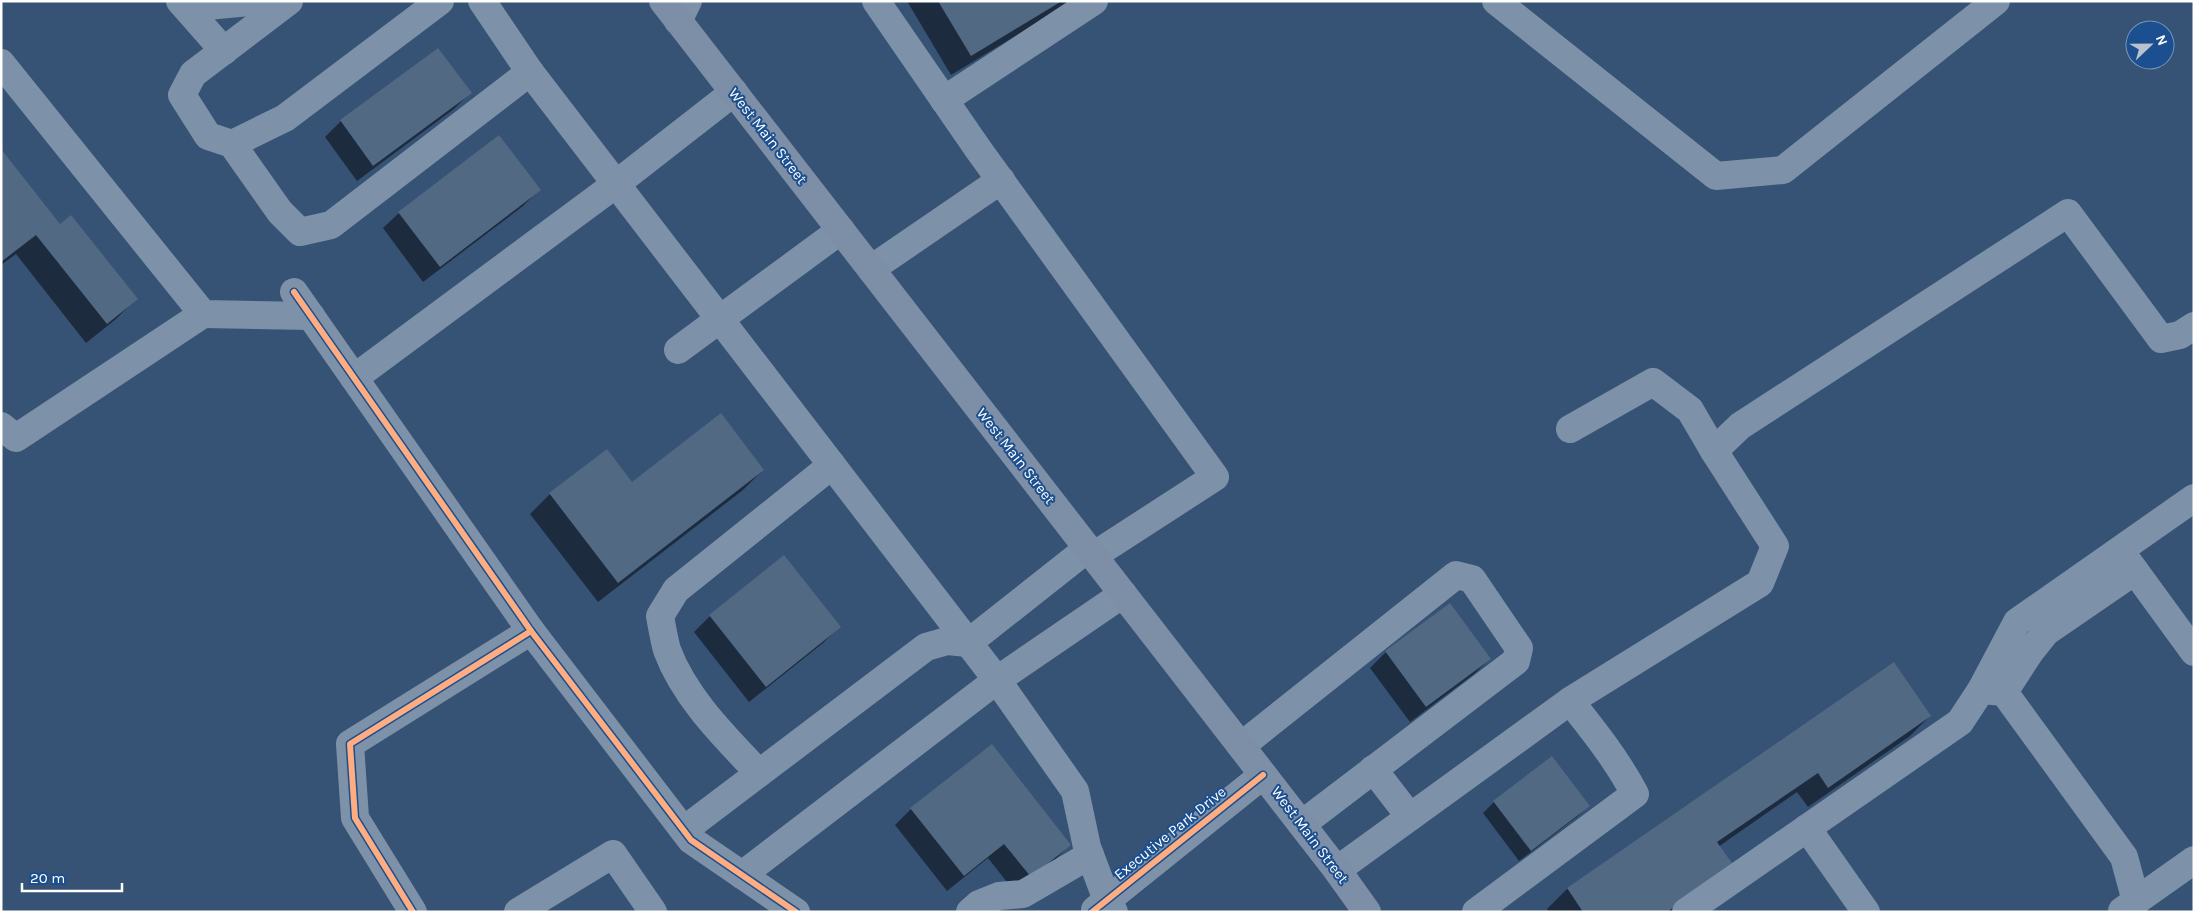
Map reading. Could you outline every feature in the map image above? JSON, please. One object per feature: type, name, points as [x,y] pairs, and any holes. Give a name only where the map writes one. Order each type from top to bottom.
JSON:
[{"type":"main road","name":"West Main Street","points":[[677,8],[734,92],[1302,824],[1367,912]]},
{"type":"street","points":[[180,1],[224,50]]},
{"type":"street","points":[[202,1],[207,6],[262,1]]},
{"type":"street","points":[[289,1],[193,74],[182,95],[208,136],[232,144],[280,212],[300,232],[331,224],[530,72]]},
{"type":"street","points":[[232,144],[285,118],[440,1]]},
{"type":"street","points":[[482,1],[530,72],[997,680],[1075,791],[1105,908]]},
{"type":"street","points":[[684,830],[926,647],[947,640],[968,644],[1090,552],[1215,477],[944,100],[876,1]]},
{"type":"street","points":[[944,100],[1094,1]]},
{"type":"street","points":[[1496,1],[1716,176],[1783,170],[1996,1]]},
{"type":"street","points":[[1,63],[203,314]]},
{"type":"street","points":[[354,378],[616,184],[734,92]]},
{"type":"street","points":[[871,269],[1001,180]]},
{"type":"street","points":[[1714,452],[1740,426],[2068,213],[2161,339],[2180,335],[2194,326]]},
{"type":"street","points":[[678,350],[841,230]]},
{"type":"street","points":[[294,292],[531,631],[691,840],[796,912]]},
{"type":"street","points":[[1,426],[16,438],[203,314],[311,316]]},
{"type":"street","points":[[1337,870],[1570,701],[1760,583],[1775,546],[1714,452],[1690,410],[1653,382],[1570,429]]},
{"type":"street","points":[[759,773],[718,730],[684,684],[667,649],[660,616],[676,590],[832,466]]},
{"type":"street","points":[[1686,912],[1960,722],[1993,691],[2017,622],[2127,561],[2194,498]]},
{"type":"street","points":[[2127,561],[2194,652]]},
{"type":"street","points":[[1241,746],[1456,575],[1472,579],[1519,648],[1516,661],[1302,824]]},
{"type":"street","points":[[742,875],[997,680],[1123,594]]},
{"type":"street","points":[[413,912],[355,818],[350,744],[531,631]]},
{"type":"street","points":[[1993,691],[2124,857],[2129,906],[2194,860]]},
{"type":"street","points":[[1476,912],[1635,794],[1623,772],[1596,732],[1570,701]]},
{"type":"street","points":[[1374,770],[1410,817]]},
{"type":"street","name":"Executive Park Drive","points":[[1105,908],[1263,775]]},
{"type":"street","points":[[1806,828],[1866,912]]},
{"type":"street","points":[[518,912],[613,854],[653,912]]},
{"type":"street","points":[[970,912],[979,904],[999,896],[1023,894],[1090,855]]},
{"type":"building","points":[[938,1],[1062,1],[971,56]]},
{"type":"building","points":[[438,48],[472,93],[373,166],[340,120]]},
{"type":"building","points":[[499,135],[541,190],[440,267],[398,212]]},
{"type":"building","points":[[1,149],[60,224],[71,215],[138,299],[107,324],[36,235],[1,262]]},
{"type":"building","points":[[721,413],[764,470],[618,583],[549,493],[607,449],[632,482]]},
{"type":"building","points":[[784,555],[841,627],[766,687],[709,615]]},
{"type":"building","points":[[1450,603],[1491,659],[1426,707],[1385,651]]},
{"type":"building","points":[[1894,662],[1931,716],[1828,788],[1818,773],[1717,842],[1734,866],[1667,912],[1583,912],[1567,888]]},
{"type":"building","points":[[992,744],[1071,845],[1031,877],[1004,844],[964,876],[910,808]]},
{"type":"building","points":[[1552,756],[1590,806],[1531,851],[1493,801]]},
{"type":"cycle path","points":[[294,292],[531,631],[691,840],[796,912]]},
{"type":"cycle path","points":[[413,912],[355,818],[350,744],[531,631]]},
{"type":"cycle path","points":[[1092,912],[1263,775]]}]
